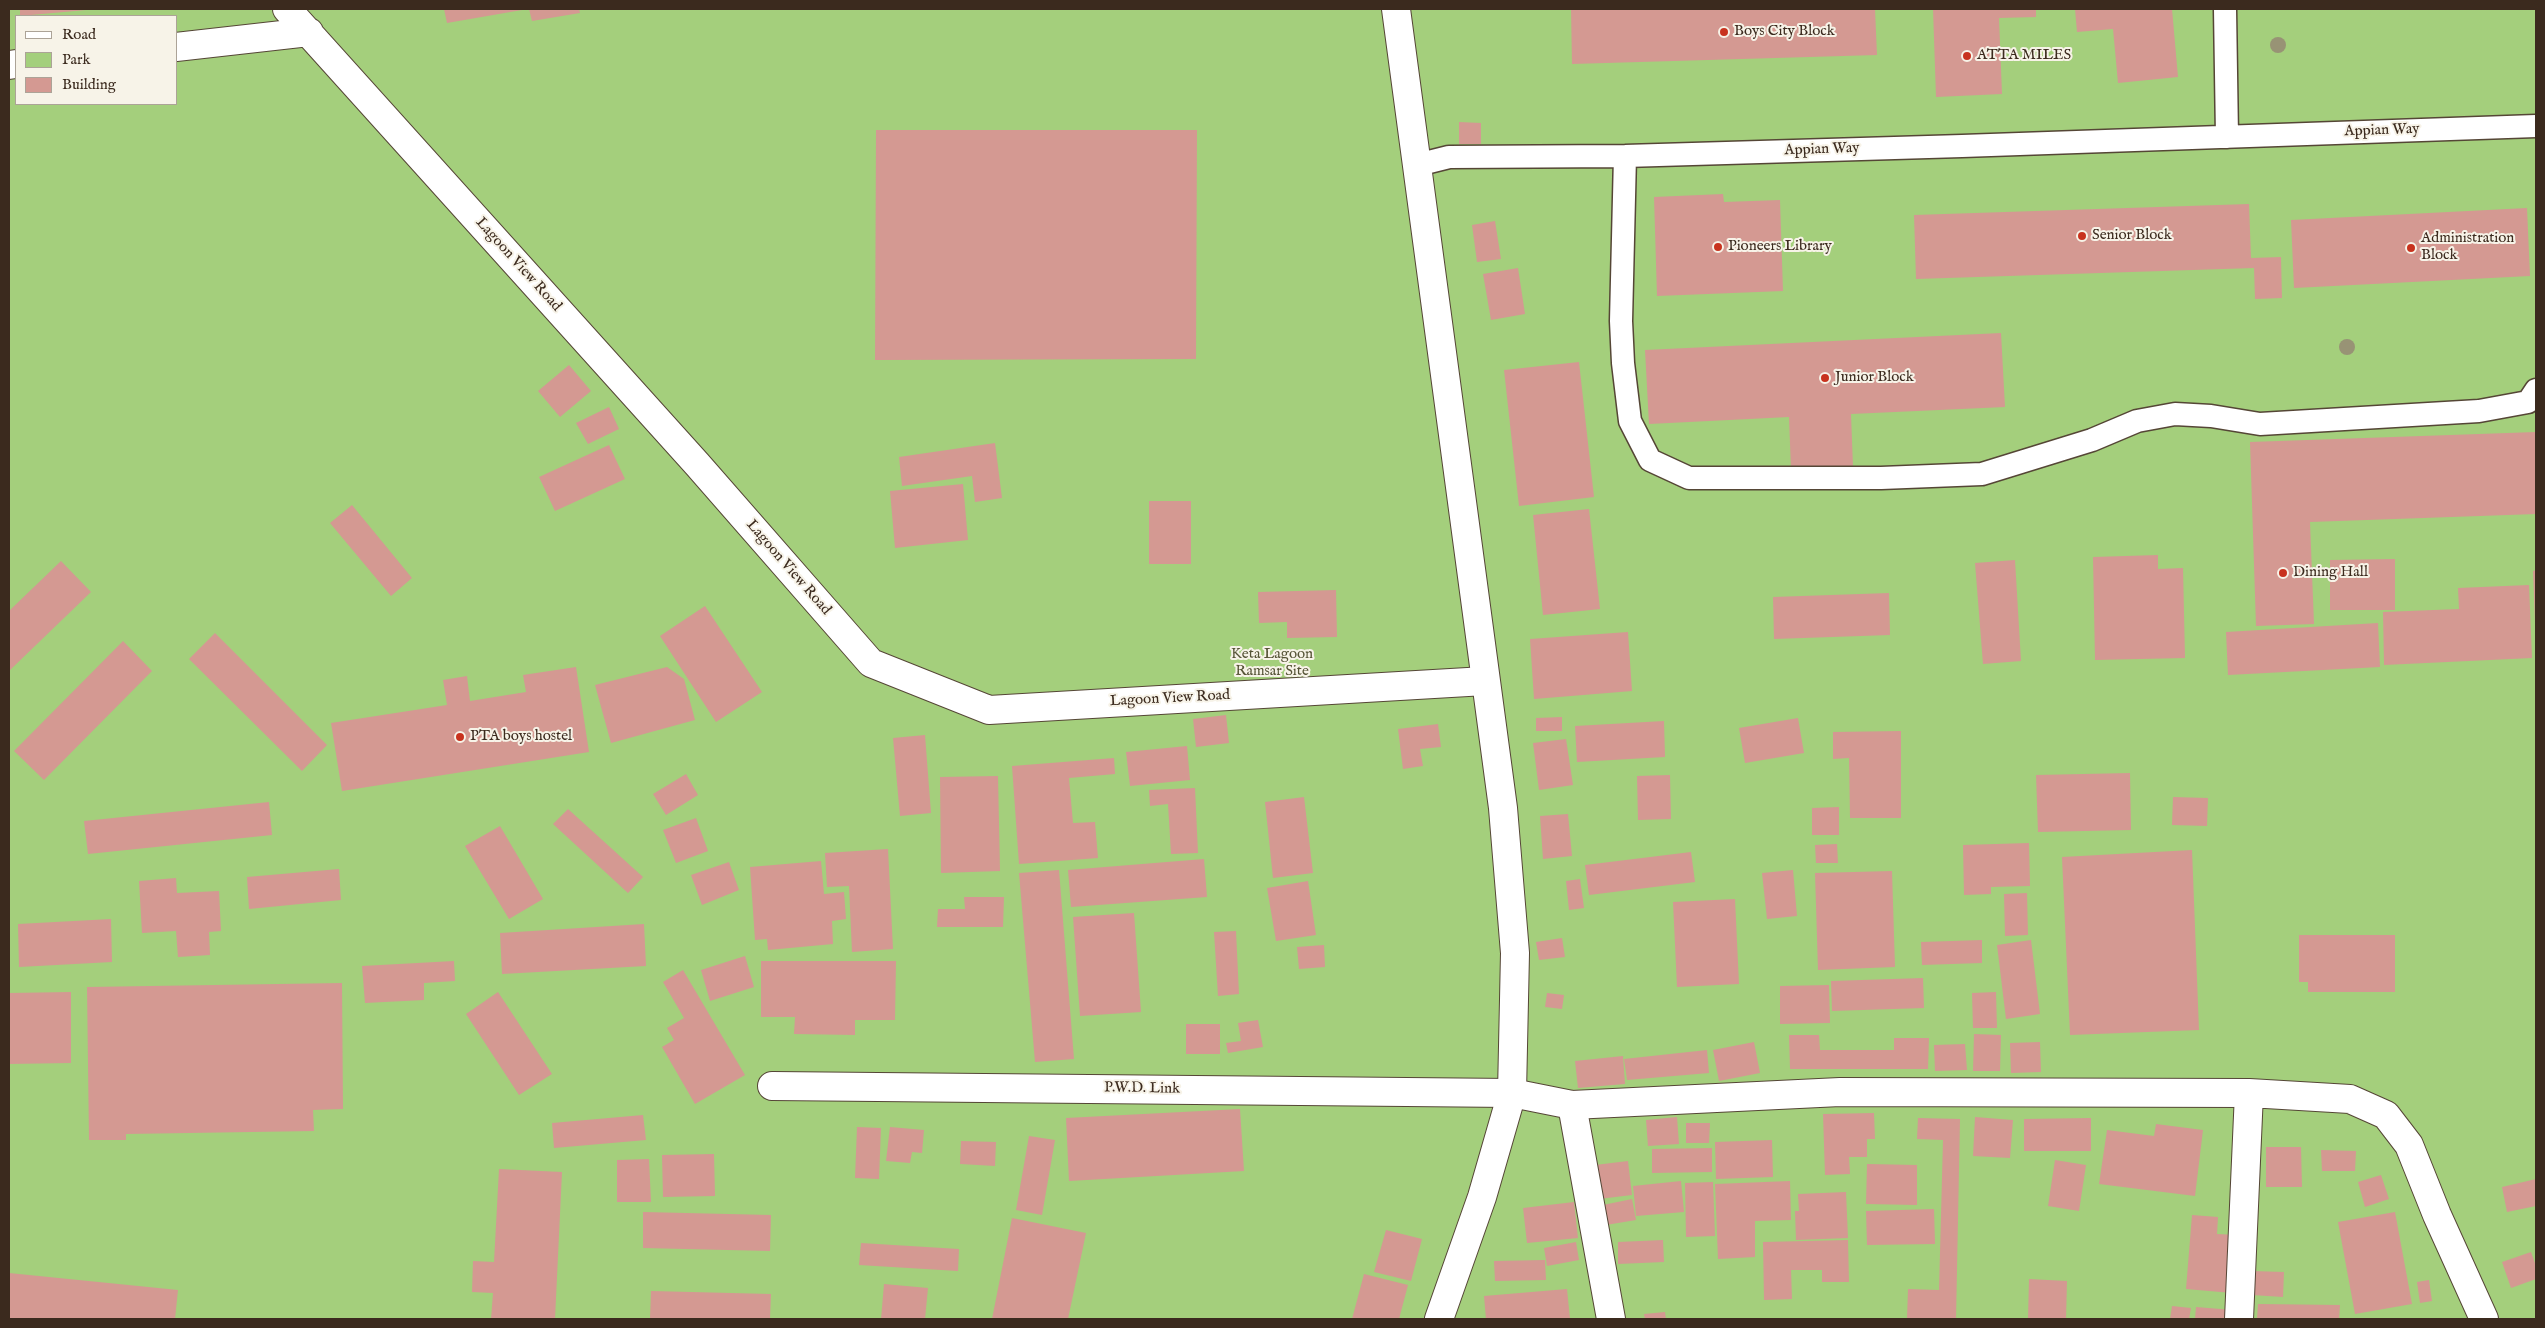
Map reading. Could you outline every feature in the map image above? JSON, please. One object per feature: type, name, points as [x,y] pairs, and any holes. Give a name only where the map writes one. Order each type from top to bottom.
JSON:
[{"type":"street","name":"Lagoon View Road","points":[[287,9],[697,464],[871,663],[989,710],[1485,681]]},
{"type":"street","points":[[1396,9],[1503,808],[1515,953],[1512,1093],[1482,1197],[1439,1319]]},
{"type":"street","points":[[178,47],[309,32]]},
{"type":"street","name":"P.W.D. Link","points":[[772,1086],[1512,1093],[1572,1105],[1840,1092],[2249,1093],[2350,1099],[2386,1116],[2409,1145],[2437,1215],[2484,1319]]},
{"type":"street","points":[[2239,1319],[2249,1093]]},
{"type":"street","points":[[1572,1105],[1611,1319]]},
{"type":"lane","points":[[2225,9],[2227,137]]},
{"type":"lane","name":"Appian Way","points":[[1417,165],[1449,157],[1625,156],[2536,126]]},
{"type":"lane","points":[[1625,156],[1621,321],[1623,363],[1630,421],[1650,460],[1689,478],[1881,478],[1982,474],[2092,440],[2136,421],[2175,414],[2211,416],[2260,424],[2470,411],[2528,402],[2536,390]]},
{"type":"green space","name":"Keta Lagoon Ramsar Site","points":[[9,9],[2536,9],[2536,1319],[9,1319]]},
{"type":"building","points":[[20,9],[86,9],[31,15],[20,15]]},
{"type":"building","points":[[444,9],[522,9],[522,10],[447,23]]},
{"type":"building","points":[[529,9],[579,9],[580,13],[532,21]]},
{"type":"building","name":"Boys City Block","points":[[1571,9],[1875,9],[1877,55],[1572,64]]},
{"type":"building","name":"ATTA MILES","points":[[1933,9],[2036,9],[2036,17],[1999,18],[2002,94],[1936,97]]},
{"type":"building","points":[[2075,9],[2172,9],[2178,77],[2118,83],[2113,29],[2077,32]]},
{"type":"building","points":[[1459,122],[1481,123],[1481,144],[1459,144]]},
{"type":"building","points":[[876,130],[1197,130],[1196,359],[875,360]]},
{"type":"building","name":"Pioneers Library","points":[[1723,194],[1724,202],[1780,200],[1783,291],[1657,296],[1654,197]]},
{"type":"building","name":"Senior Block","points":[[2249,204],[2251,258],[2281,257],[2282,298],[2255,299],[2254,268],[1916,279],[1914,215]]},
{"type":"building","name":"Administration Block","points":[[2527,208],[2530,276],[2294,288],[2291,220]]},
{"type":"building","points":[[1495,221],[1501,259],[1477,262],[1472,225]]},
{"type":"building","points":[[1518,268],[1525,314],[1491,320],[1483,274]]},
{"type":"building","name":"Junior Block","points":[[2001,333],[2005,407],[1851,414],[1853,467],[1791,470],[1789,417],[1649,424],[1645,350]]},
{"type":"building","points":[[1579,362],[1594,497],[1519,506],[1504,370]]},
{"type":"building","points":[[569,365],[591,391],[560,417],[538,391]]},
{"type":"building","points":[[609,407],[619,429],[588,444],[576,423]]},
{"type":"building","name":"Dining Hall","points":[[2536,432],[2536,514],[2310,522],[2314,624],[2256,626],[2250,442]]},
{"type":"building","points":[[995,443],[1002,498],[975,502],[972,476],[902,486],[899,457]]},
{"type":"building","points":[[609,445],[625,479],[555,511],[539,477]]},
{"type":"building","points":[[963,484],[968,540],[895,548],[890,491]]},
{"type":"building","points":[[1149,501],[1191,501],[1191,564],[1149,564]]},
{"type":"building","points":[[352,505],[412,578],[391,596],[330,523]]},
{"type":"building","points":[[1589,509],[1600,609],[1543,615],[1533,515]]},
{"type":"building","points":[[2158,555],[2158,569],[2183,568],[2185,658],[2095,660],[2093,557]]},
{"type":"building","points":[[2395,559],[2395,610],[2330,610],[2330,560]]},
{"type":"building","points":[[2015,560],[2021,661],[1983,664],[1975,563]]},
{"type":"building","points":[[61,561],[91,592],[9,671],[9,611]]},
{"type":"building","points":[[2536,570],[2536,622],[2535,622],[2533,571]]},
{"type":"building","points":[[2529,585],[2532,658],[2384,665],[2383,612],[2459,609],[2458,588]]},
{"type":"building","points":[[1336,590],[1337,637],[1287,638],[1287,622],[1259,623],[1258,592]]},
{"type":"building","points":[[1889,593],[1890,635],[1774,639],[1773,597]]},
{"type":"building","points":[[705,606],[762,692],[716,722],[660,636]]},
{"type":"building","points":[[2378,623],[2380,667],[2228,675],[2226,632]]},
{"type":"building","points":[[1628,632],[1632,691],[1534,699],[1530,639]]},
{"type":"building","points":[[215,633],[327,745],[302,771],[189,659]]},
{"type":"building","points":[[123,641],[152,671],[44,780],[14,751]]},
{"type":"building","name":"PTA boys hostel","points":[[576,667],[589,752],[342,791],[331,723],[447,705],[443,680],[467,676],[470,701],[526,692],[523,675]]},
{"type":"building","points":[[667,667],[684,679],[695,720],[611,743],[595,685]]},
{"type":"building","points":[[1226,715],[1229,743],[1196,747],[1193,719]]},
{"type":"building","points":[[1562,717],[1562,731],[1536,731],[1536,718]]},
{"type":"building","points":[[1798,718],[1804,753],[1745,763],[1739,728]]},
{"type":"building","points":[[1664,721],[1665,757],[1577,762],[1575,726]]},
{"type":"building","points":[[1438,724],[1441,747],[1420,749],[1423,766],[1403,769],[1398,729]]},
{"type":"building","points":[[1901,731],[1901,818],[1850,818],[1849,758],[1833,759],[1833,732]]},
{"type":"building","points":[[925,735],[931,813],[900,816],[893,738]]},
{"type":"building","points":[[1566,739],[1573,785],[1539,790],[1533,743]]},
{"type":"building","points":[[1187,746],[1190,780],[1130,786],[1126,752]]},
{"type":"building","points":[[1114,758],[1115,774],[1069,778],[1073,823],[1095,822],[1098,858],[1019,864],[1012,766]]},
{"type":"building","points":[[2130,773],[2131,830],[2038,832],[2036,775]]},
{"type":"building","points":[[686,774],[698,795],[666,815],[653,794]]},
{"type":"building","points":[[1670,775],[1671,819],[1638,820],[1637,776]]},
{"type":"building","points":[[998,776],[1000,871],[941,873],[940,777]]},
{"type":"building","points":[[1195,788],[1198,853],[1171,854],[1168,804],[1150,806],[1149,790]]},
{"type":"building","points":[[1304,797],[1313,873],[1273,878],[1265,802]]},
{"type":"building","points":[[2173,797],[2208,798],[2207,826],[2172,825]]},
{"type":"building","points":[[269,802],[272,835],[88,854],[84,821]]},
{"type":"building","points":[[1839,807],[1839,835],[1812,835],[1812,808]]},
{"type":"building","points":[[568,809],[643,877],[628,893],[553,824]]},
{"type":"building","points":[[1568,814],[1572,856],[1543,859],[1540,816]]},
{"type":"building","points":[[696,818],[708,851],[676,863],[663,830]]},
{"type":"building","points":[[500,826],[543,899],[509,919],[465,846]]},
{"type":"building","points":[[2029,843],[2030,886],[1991,887],[1991,894],[1964,895],[1963,845]]},
{"type":"building","points":[[1837,844],[1838,863],[1816,863],[1815,845]]},
{"type":"building","points":[[888,849],[893,949],[852,952],[849,886],[827,887],[825,853]]},
{"type":"building","points":[[2192,850],[2199,1030],[2070,1035],[2062,857]]},
{"type":"building","points":[[1691,852],[1695,882],[1589,895],[1585,865]]},
{"type":"building","points":[[1204,859],[1207,897],[1071,907],[1068,870]]},
{"type":"building","points":[[821,861],[824,894],[844,892],[846,919],[832,921],[833,944],[768,950],[767,939],[755,940],[750,867]]},
{"type":"building","points":[[729,862],[739,890],[702,905],[691,875]]},
{"type":"building","points":[[339,869],[341,900],[249,909],[247,877]]},
{"type":"building","points":[[1059,870],[1074,1059],[1035,1062],[1019,873]]},
{"type":"building","points":[[1793,870],[1797,916],[1767,919],[1762,873]]},
{"type":"building","points":[[1892,871],[1895,967],[1818,970],[1815,873]]},
{"type":"building","points":[[176,878],[177,893],[219,891],[221,931],[209,932],[210,955],[178,957],[176,931],[142,933],[139,881]]},
{"type":"building","points":[[1580,879],[1584,908],[1569,910],[1566,881]]},
{"type":"building","points":[[1308,881],[1316,935],[1276,941],[1267,888]]},
{"type":"building","points":[[2027,893],[2028,935],[2005,936],[2004,894]]},
{"type":"building","points":[[964,897],[1004,897],[1003,927],[937,927],[938,909],[965,909]]},
{"type":"building","points":[[1735,899],[1739,984],[1677,987],[1673,902]]},
{"type":"building","points":[[1134,913],[1141,1012],[1080,1016],[1073,917]]},
{"type":"building","points":[[111,919],[112,962],[19,967],[18,924]]},
{"type":"building","points":[[644,924],[646,966],[502,974],[500,933]]},
{"type":"building","points":[[1236,931],[1239,994],[1218,996],[1214,932]]},
{"type":"building","points":[[2299,935],[2395,935],[2395,992],[2308,992],[2308,982],[2299,982]]},
{"type":"building","points":[[1562,938],[1565,957],[1539,960],[1536,942]]},
{"type":"building","points":[[1982,940],[1982,963],[1922,965],[1921,942]]},
{"type":"building","points":[[2031,940],[2040,1014],[2006,1019],[1997,945]]},
{"type":"building","points":[[1324,945],[1325,967],[1299,969],[1297,947]]},
{"type":"building","points":[[745,956],[754,987],[710,1001],[701,970]]},
{"type":"building","points":[[454,961],[455,981],[424,983],[424,1000],[365,1003],[362,966]]},
{"type":"building","points":[[761,961],[896,961],[895,1020],[855,1020],[855,1035],[794,1034],[795,1017],[761,1017]]},
{"type":"building","points":[[683,970],[745,1075],[695,1104],[662,1047],[674,1040],[667,1028],[684,1018],[663,982]]},
{"type":"building","points":[[1923,978],[1924,1008],[1832,1011],[1831,981]]},
{"type":"building","points":[[342,983],[343,1109],[313,1110],[314,1131],[126,1134],[126,1140],[89,1140],[87,987]]},
{"type":"building","points":[[1829,985],[1830,1023],[1780,1024],[1780,986]]},
{"type":"building","points":[[71,992],[71,1063],[9,1064],[9,993]]},
{"type":"building","points":[[498,992],[552,1074],[519,1095],[466,1014]]},
{"type":"building","points":[[1996,992],[1997,1028],[1973,1028],[1972,993]]},
{"type":"building","points":[[1547,993],[1564,995],[1562,1009],[1545,1007]]},
{"type":"building","points":[[1258,1020],[1263,1047],[1228,1053],[1226,1043],[1241,1041],[1238,1023]]},
{"type":"building","points":[[1186,1024],[1220,1024],[1220,1054],[1186,1054]]},
{"type":"building","points":[[1974,1034],[2001,1035],[2000,1071],[1973,1071]]},
{"type":"building","points":[[1789,1035],[1819,1035],[1820,1050],[1894,1050],[1894,1038],[1929,1038],[1928,1069],[1790,1069]]},
{"type":"building","points":[[1754,1042],[1760,1073],[1719,1081],[1713,1050]]},
{"type":"building","points":[[2040,1042],[2041,1072],[2011,1073],[2010,1043]]},
{"type":"building","points":[[1965,1044],[1967,1070],[1935,1071],[1934,1045]]},
{"type":"building","points":[[1707,1050],[1709,1073],[1627,1080],[1624,1059]]},
{"type":"building","points":[[1623,1056],[1625,1084],[1578,1088],[1575,1061]]},
{"type":"building","points":[[1240,1109],[1244,1171],[1069,1181],[1066,1118]]},
{"type":"building","points":[[1874,1113],[1875,1139],[1867,1139],[1867,1157],[1849,1157],[1850,1174],[1825,1175],[1823,1114]]},
{"type":"building","points":[[643,1115],[646,1140],[554,1148],[552,1123]]},
{"type":"building","points":[[1677,1117],[1679,1144],[1648,1146],[1646,1120]]},
{"type":"building","points":[[1975,1117],[2013,1120],[2010,1158],[1973,1156]]},
{"type":"building","points":[[1918,1118],[1960,1119],[1956,1319],[1907,1319],[1908,1289],[1939,1290],[1943,1140],[1917,1139]]},
{"type":"building","points":[[2091,1118],[2091,1151],[2024,1151],[2024,1119]]},
{"type":"building","points":[[1686,1123],[1710,1123],[1709,1143],[1686,1143]]},
{"type":"building","points":[[2156,1124],[2203,1130],[2195,1196],[2099,1184],[2107,1130],[2154,1136]]},
{"type":"building","points":[[857,1127],[881,1128],[879,1179],[855,1178]]},
{"type":"building","points":[[890,1127],[924,1130],[922,1153],[912,1152],[910,1163],[886,1161]]},
{"type":"building","points":[[1029,1136],[1055,1140],[1042,1215],[1016,1210]]},
{"type":"building","points":[[1772,1140],[1773,1177],[1716,1179],[1715,1142]]},
{"type":"building","points":[[961,1141],[996,1142],[995,1166],[960,1164]]},
{"type":"building","points":[[2266,1147],[2301,1147],[2302,1187],[2266,1187]]},
{"type":"building","points":[[1712,1148],[1712,1172],[1652,1173],[1652,1149]]},
{"type":"building","points":[[2321,1150],[2356,1151],[2355,1171],[2322,1171]]},
{"type":"building","points":[[714,1154],[715,1196],[663,1197],[662,1155]]},
{"type":"building","points":[[649,1159],[651,1202],[617,1202],[617,1160]]},
{"type":"building","points":[[2055,1160],[2086,1165],[2079,1211],[2048,1206]]},
{"type":"building","points":[[1628,1161],[1632,1195],[1599,1199],[1595,1165]]},
{"type":"building","points":[[1867,1164],[1917,1165],[1917,1205],[1866,1204]]},
{"type":"building","points":[[499,1169],[562,1172],[555,1319],[491,1319],[493,1293],[472,1292],[473,1261],[494,1262]]},
{"type":"building","points":[[2381,1175],[2389,1199],[2365,1207],[2358,1182]]},
{"type":"building","points":[[2536,1179],[2536,1206],[2507,1212],[2502,1187]]},
{"type":"building","points":[[1681,1181],[1684,1212],[1636,1216],[1633,1186]]},
{"type":"building","points":[[1790,1181],[1791,1220],[1755,1221],[1755,1257],[1718,1259],[1715,1184]]},
{"type":"building","points":[[1713,1182],[1715,1236],[1686,1237],[1685,1183]]},
{"type":"building","points":[[1846,1192],[1848,1238],[1796,1240],[1795,1211],[1799,1211],[1798,1194]]},
{"type":"building","points":[[1632,1199],[1636,1220],[1606,1225],[1603,1205]]},
{"type":"building","points":[[1574,1202],[1578,1238],[1527,1243],[1523,1208]]},
{"type":"building","points":[[1934,1209],[1935,1244],[1867,1245],[1866,1211]]},
{"type":"building","points":[[643,1212],[771,1215],[770,1251],[643,1248]]},
{"type":"building","points":[[2395,1212],[2412,1304],[2355,1314],[2338,1222]]},
{"type":"building","points":[[2192,1215],[2218,1217],[2217,1234],[2237,1235],[2232,1293],[2186,1289]]},
{"type":"building","points":[[1012,1218],[1086,1233],[1068,1319],[992,1319]]},
{"type":"building","points":[[1386,1230],[1422,1239],[1411,1281],[1374,1272]]},
{"type":"building","points":[[1663,1240],[1664,1262],[1618,1264],[1618,1242]]},
{"type":"building","points":[[1848,1240],[1849,1282],[1822,1282],[1822,1270],[1791,1270],[1792,1299],[1764,1300],[1763,1242]]},
{"type":"building","points":[[1576,1242],[1579,1260],[1547,1266],[1544,1248]]},
{"type":"building","points":[[861,1243],[959,1249],[958,1271],[859,1265]]},
{"type":"building","points":[[2531,1252],[2536,1266],[2536,1279],[2511,1288],[2502,1262]]},
{"type":"building","points":[[1545,1260],[1546,1280],[1495,1281],[1494,1261]]},
{"type":"building","points":[[2252,1271],[2284,1272],[2283,1297],[2252,1295]]},
{"type":"building","points":[[9,1273],[178,1290],[175,1319],[9,1319]]},
{"type":"building","points":[[1364,1274],[1408,1285],[1399,1319],[1352,1319]]},
{"type":"building","points":[[2029,1279],[2067,1281],[2066,1319],[2028,1319]]},
{"type":"building","points":[[2429,1280],[2432,1301],[2420,1303],[2417,1282]]},
{"type":"building","points":[[884,1284],[928,1288],[925,1319],[881,1319]]},
{"type":"building","points":[[1567,1289],[1570,1319],[1486,1319],[1484,1296]]},
{"type":"building","points":[[651,1291],[771,1294],[770,1319],[650,1319]]},
{"type":"building","points":[[2258,1304],[2340,1305],[2339,1319],[2257,1319]]},
{"type":"building","points":[[2172,1306],[2191,1308],[2189,1319],[2170,1319]]},
{"type":"building","points":[[2196,1307],[2233,1310],[2232,1319],[2195,1319]]},
{"type":"building","points":[[1665,1312],[1666,1319],[1645,1319],[1644,1314]]},
{"type":"place","name":"Boys City Block","points":[[1724,32]]},
{"type":"place","name":"ATTA MILES","points":[[1967,56]]},
{"type":"place","name":"Senior Block","points":[[2082,236]]},
{"type":"place","name":"Pioneers Library","points":[[1718,247]]},
{"type":"place","name":"Administration Block","points":[[2411,248]]},
{"type":"place","name":"Junior Block","points":[[1825,378]]},
{"type":"place","name":"Dining Hall","points":[[2283,573]]},
{"type":"place","name":"PTA boys hostel","points":[[460,737]]}]
